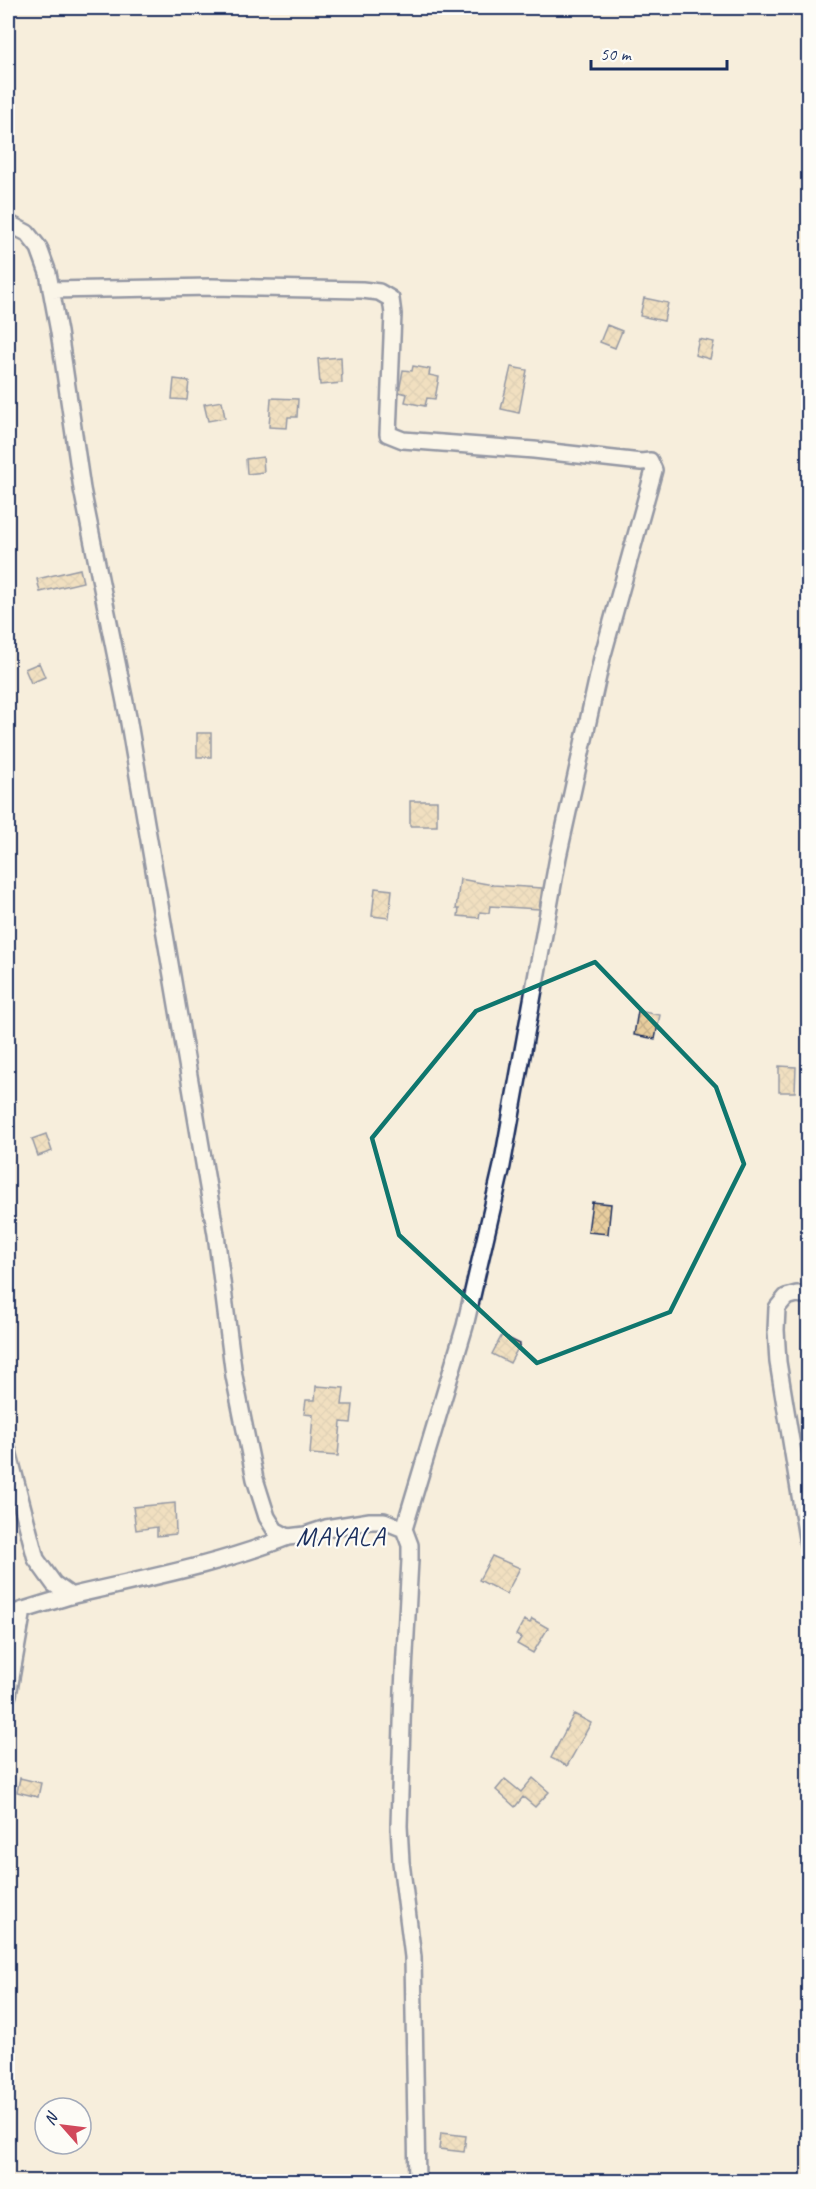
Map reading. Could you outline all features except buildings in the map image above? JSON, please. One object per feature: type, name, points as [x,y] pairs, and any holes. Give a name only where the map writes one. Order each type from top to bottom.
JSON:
[{"type":"street","points":[[8,223],[27,233],[39,248],[48,273],[82,489],[128,717],[216,1234],[234,1376],[246,1442],[267,1517],[275,1530],[288,1538]]},
{"type":"street","points":[[51,290],[212,286],[379,292],[391,299],[393,314],[388,434],[403,440],[534,450],[641,462],[650,460],[654,470],[602,658],[558,856],[502,1166],[465,1326],[404,1529],[410,1545],[410,1570],[403,1689],[399,1826],[401,1862],[413,1957],[417,2181]]},
{"type":"street","points":[[808,1296],[797,1294],[786,1297],[777,1308],[776,1330],[778,1362],[808,1544]]},
{"type":"street","points":[[8,1451],[36,1559],[54,1584],[71,1596]]},
{"type":"street","points":[[8,1615],[71,1596],[205,1565],[326,1528],[384,1521],[404,1529]]},
{"type":"street","points":[[8,1695],[23,1610]]},
{"type":"highlighted area","points":[[595,962],[716,1087],[744,1164],[670,1312],[537,1363],[399,1235],[372,1138],[476,1011]]},
{"type":"district","name":"MAYALA","points":[[341,1536]]}]
